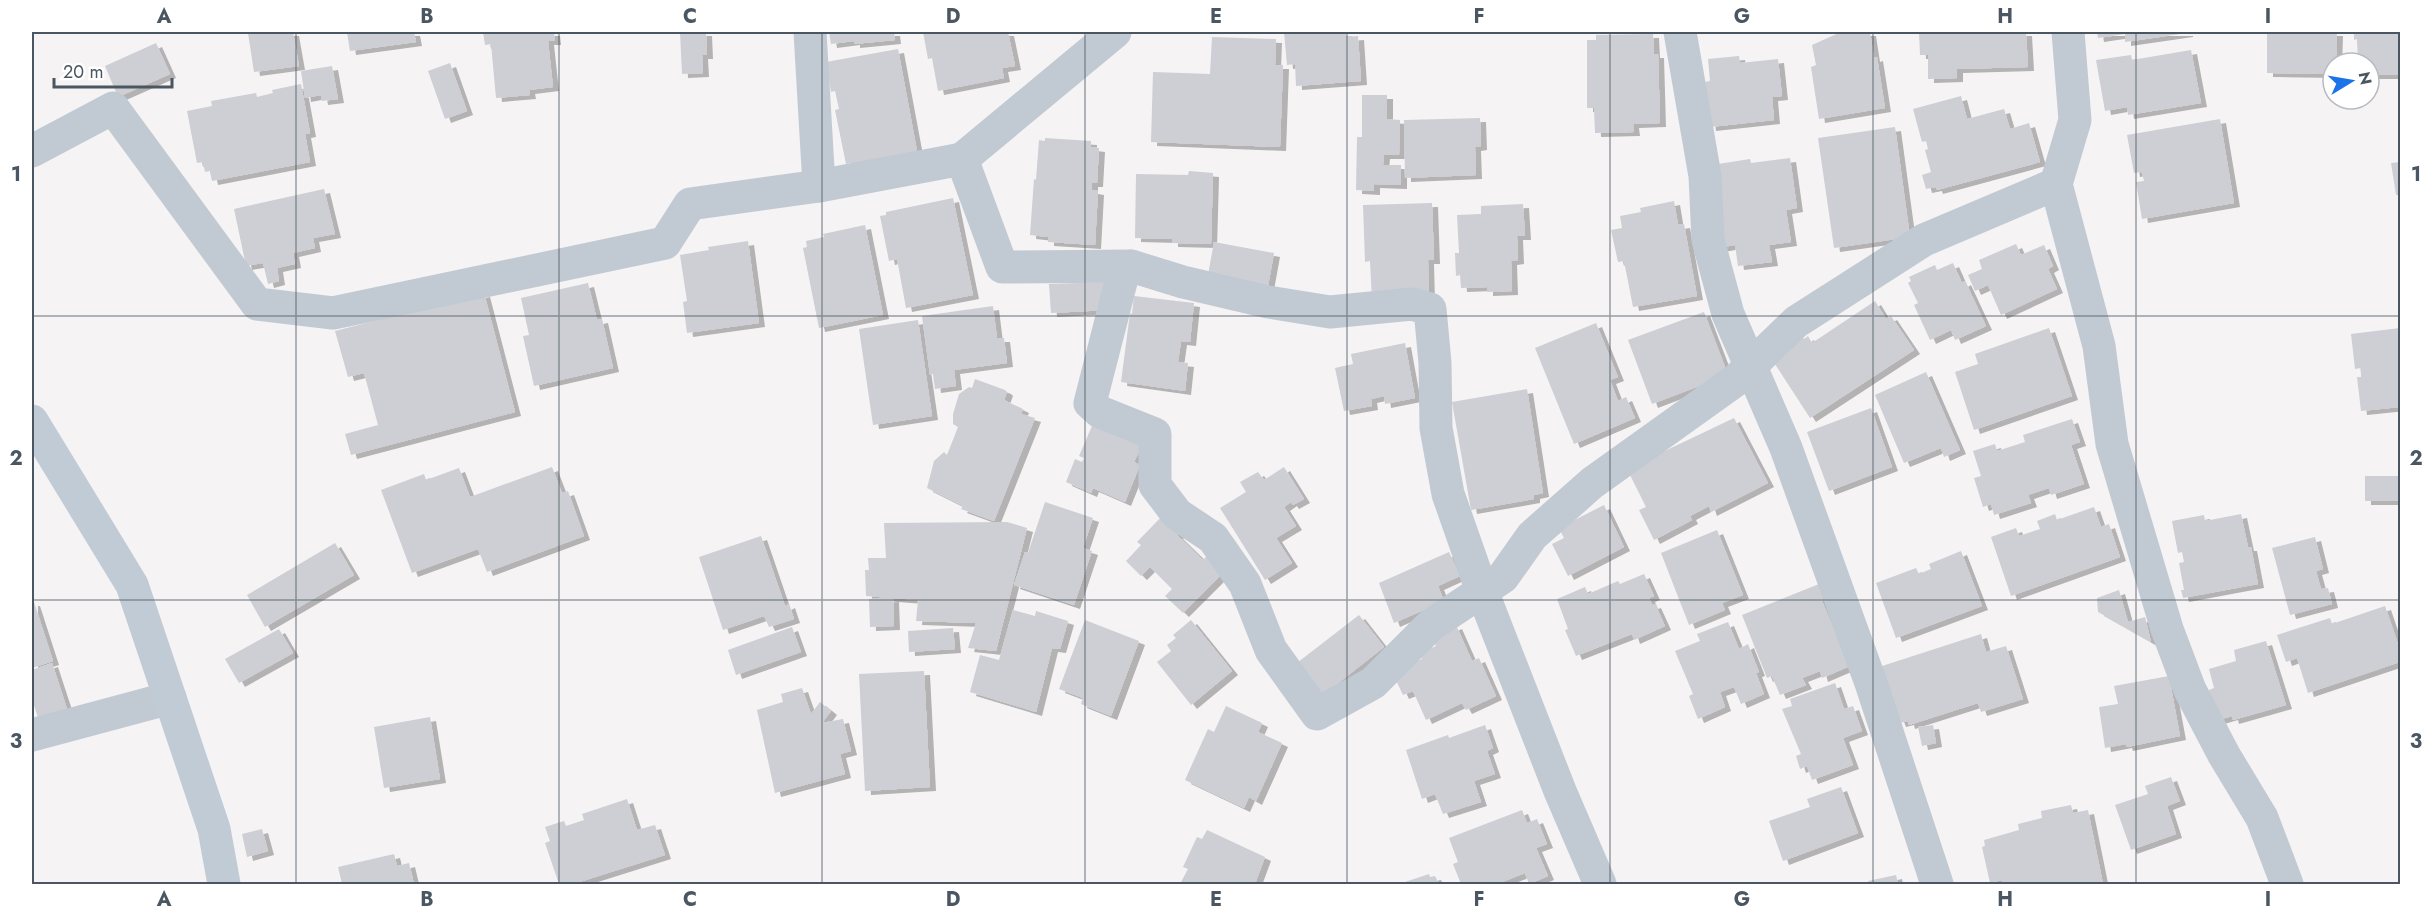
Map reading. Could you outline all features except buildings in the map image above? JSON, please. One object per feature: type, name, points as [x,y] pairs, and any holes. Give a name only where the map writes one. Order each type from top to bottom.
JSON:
[{"type":"street","points":[[810,32],[819,186]]},
{"type":"street","points":[[32,151],[113,108],[257,304],[333,313],[664,243],[690,204],[819,186],[962,159],[1115,32]]},
{"type":"street","points":[[1680,32],[1705,176],[1708,240],[1728,314],[1786,448],[1872,686],[1937,885]]},
{"type":"street","points":[[2068,32],[2075,120],[2056,184],[2099,346],[2112,444],[2167,629],[2190,690],[2224,755],[2262,818],[2287,885]]},
{"type":"street","points":[[962,159],[1002,267],[1131,266],[1184,282],[1268,302],[1330,312],[1412,304],[1430,309],[1435,363],[1436,428],[1448,494],[1482,591],[1560,791],[1600,885]]},
{"type":"street","points":[[1131,266],[1122,278],[1090,403],[1100,412],[1155,434],[1155,485],[1177,514],[1213,538],[1245,584],[1271,650],[1317,714],[1373,683],[1431,625],[1503,577],[1532,536],[1592,483],[1736,380],[1796,322],[1923,240],[2056,184]]},
{"type":"street","points":[[32,421],[132,585],[214,829],[224,885]]},
{"type":"street","points":[[32,735],[170,698]]}]
